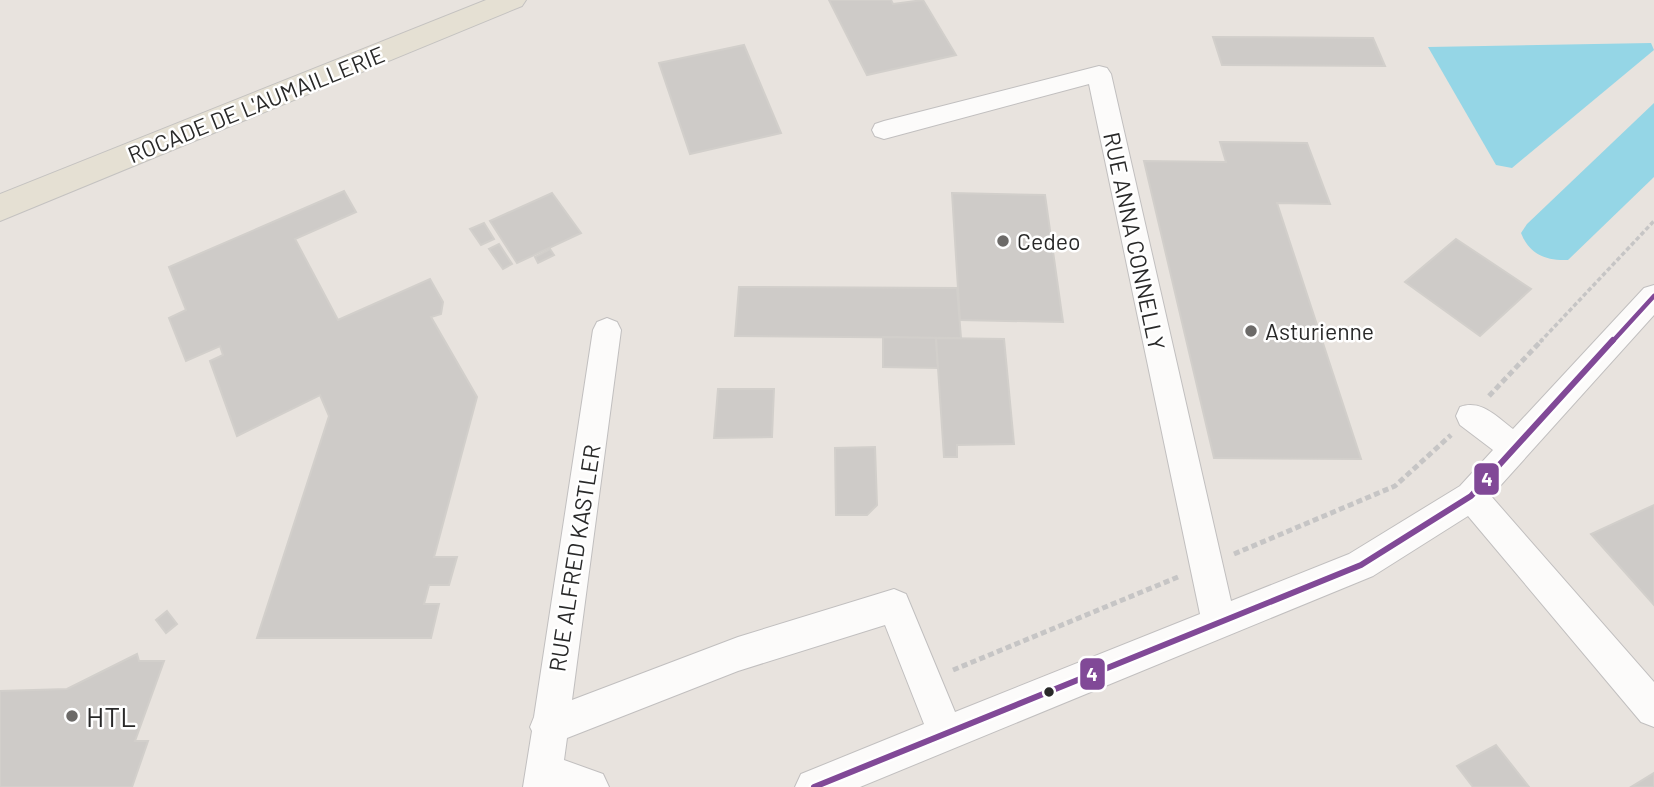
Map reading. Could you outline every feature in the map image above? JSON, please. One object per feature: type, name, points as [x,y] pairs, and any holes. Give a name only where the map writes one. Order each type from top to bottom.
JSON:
[{"type":"main road","name":"ROCADE DE L'AUMAILLERIE","points":[[0,208],[512,0]]},
{"type":"street","name":"RUE ANNA CONNELLY","points":[[884,130],[1098,74],[1219,623]]},
{"type":"street","points":[[814,787],[1362,565],[1471,496],[1654,296]]},
{"type":"street","name":"RUE ALFRED KASTLER","points":[[543,779],[548,726],[597,413],[607,330]]},
{"type":"street","points":[[1471,416],[1515,448]]},
{"type":"street","points":[[1471,496],[1654,709]]},
{"type":"street","points":[[548,726],[738,654],[894,606],[946,734]]},
{"type":"street","points":[[543,779],[590,787]]},
{"type":"path","points":[[925,681],[1395,486],[1471,416],[1654,221]]},
{"type":"water","points":[[1651,43],[1654,50],[1512,168],[1496,165],[1428,47]]},
{"type":"water","points":[[1654,103],[1654,177],[1568,260],[1539,255],[1524,240],[1521,233],[1527,224]]},
{"type":"building","points":[[829,0],[891,0],[893,4],[923,0],[956,55],[867,75]]},
{"type":"building","points":[[1213,37],[1373,38],[1385,66],[1222,65]]},
{"type":"building","points":[[744,45],[781,133],[690,154],[659,63]]},
{"type":"building","name":"Asturienne","points":[[1220,142],[1307,143],[1330,204],[1277,203],[1361,459],[1214,458],[1144,161],[1226,162]]},
{"type":"building","points":[[344,191],[356,212],[295,239],[338,320],[430,279],[443,302],[441,314],[431,317],[477,397],[434,557],[457,557],[449,585],[429,585],[424,604],[439,604],[431,638],[257,638],[329,416],[320,395],[237,436],[210,361],[223,355],[220,346],[186,361],[169,318],[186,310],[169,267]]},
{"type":"building","points":[[552,193],[581,233],[517,263],[490,221]]},
{"type":"building","name":"Cedeo","points":[[952,193],[1045,195],[1063,322],[960,320]]},
{"type":"building","points":[[484,223],[494,239],[481,245],[470,229]]},
{"type":"building","points":[[1456,239],[1531,289],[1480,336],[1405,282]]},
{"type":"building","points":[[499,244],[512,264],[503,269],[489,249]]},
{"type":"building","points":[[550,249],[554,255],[538,263],[535,257]]},
{"type":"building","points":[[739,287],[957,288],[961,338],[735,336]]},
{"type":"building","points":[[883,337],[936,338],[938,368],[883,367]]},
{"type":"building","points":[[936,338],[1004,339],[1014,444],[957,445],[957,457],[944,457]]},
{"type":"building","points":[[718,389],[774,389],[772,437],[714,438]]},
{"type":"building","points":[[875,447],[877,505],[867,515],[836,515],[835,448]]},
{"type":"building","points":[[1654,505],[1654,605],[1591,534]]},
{"type":"building","points":[[167,611],[177,624],[166,633],[156,620]]},
{"type":"building","name":"HTL","points":[[137,654],[139,661],[164,661],[135,741],[148,741],[132,787],[0,787],[0,691],[67,689]]},
{"type":"building","points":[[1496,745],[1529,787],[1473,787],[1457,766]]},
{"type":"building","points":[[1654,773],[1654,787],[1631,787]]},
{"type":"transit line","name":"4","points":[[814,787],[1361,565],[1471,496],[1654,296]]},
{"type":"place","name":"Cedeo","points":[[1003,241]]},
{"type":"place","name":"Asturienne","points":[[1251,331]]},
{"type":"place","name":"HTL","points":[[72,716]]}]
